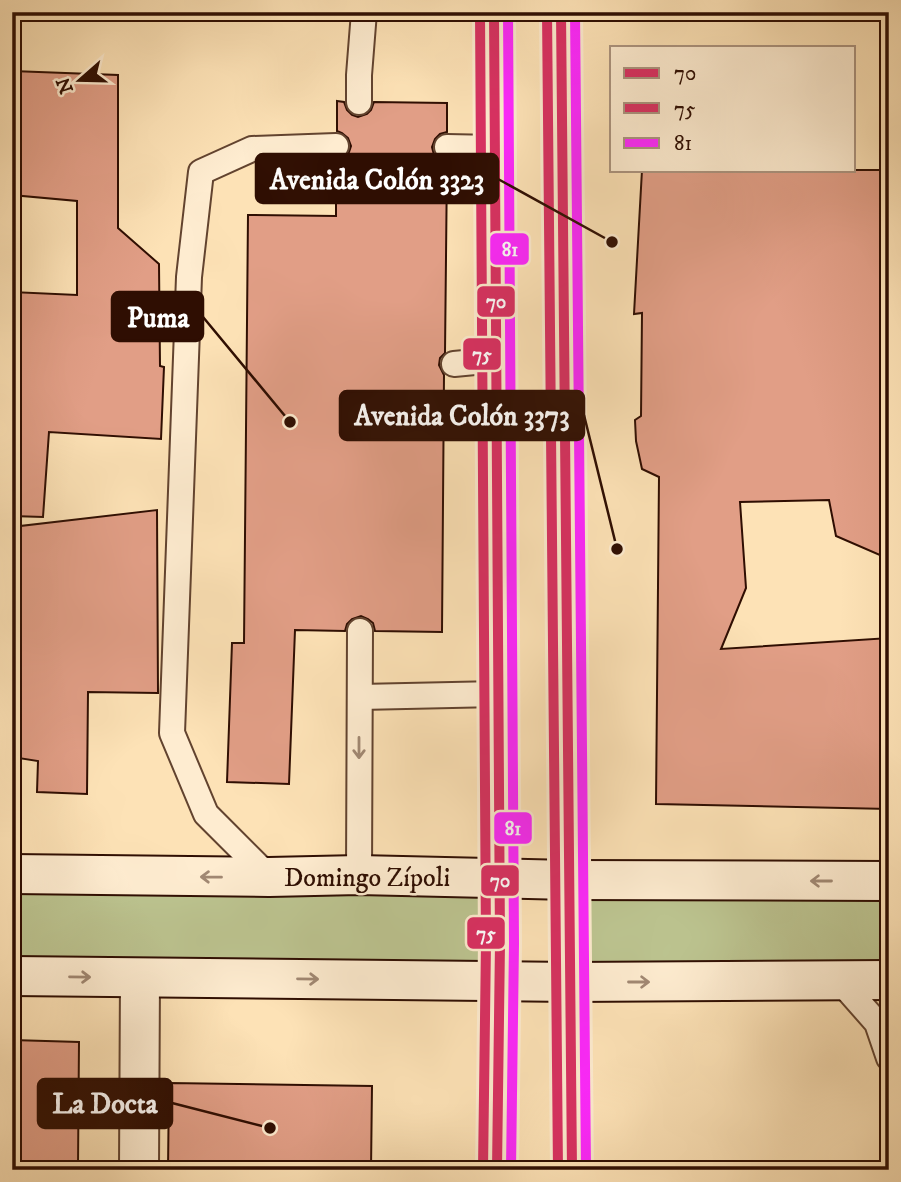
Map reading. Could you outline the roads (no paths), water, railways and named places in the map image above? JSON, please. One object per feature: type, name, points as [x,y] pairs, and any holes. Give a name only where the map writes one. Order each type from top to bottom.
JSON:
[{"type":"main road","points":[[494,12],[499,880],[497,1170]]},
{"type":"main road","points":[[561,12],[572,1170]]},
{"type":"main road","name":"Domingo Zípoli","points":[[12,874],[269,877],[359,875],[499,880],[889,881]]},
{"type":"main road","points":[[12,976],[571,982],[889,980]]},
{"type":"main road","points":[[139,1170],[140,978]]},
{"type":"lane","points":[[359,102],[364,12]]},
{"type":"lane","points":[[269,877],[206,814],[172,733],[189,277],[201,172],[252,149],[337,146]]},
{"type":"lane","points":[[447,147],[495,148]]},
{"type":"lane","points":[[454,365],[496,360]]},
{"type":"lane","points":[[359,875],[360,631]]},
{"type":"lane","points":[[359,697],[498,694]]},
{"type":"lane","points":[[840,981],[877,1023],[889,1058]]},
{"type":"place","name":"Avenida Colón 3323","points":[[612,242]]},
{"type":"place","name":"Puma","points":[[290,422]]},
{"type":"place","name":"Avenida Colón 3373","points":[[617,549]]},
{"type":"place","name":"La Docta","points":[[270,1128]]}]
